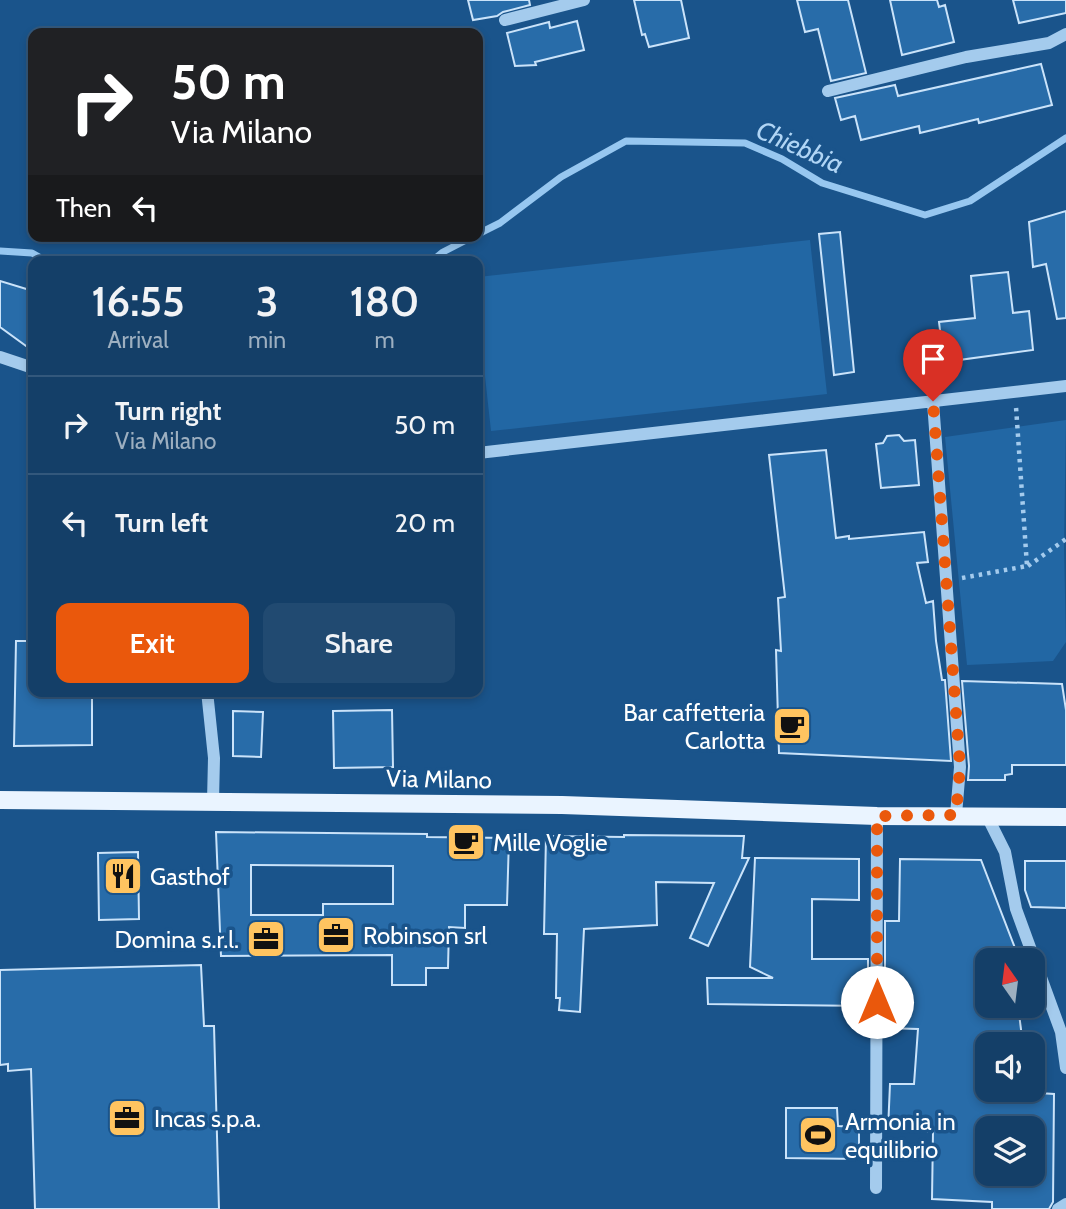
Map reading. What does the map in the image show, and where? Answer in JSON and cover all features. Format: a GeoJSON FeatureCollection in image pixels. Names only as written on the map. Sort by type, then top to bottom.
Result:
{"type":"FeatureCollection","features":[{"type":"Feature","properties":{"kind":"main road","name":"Via Milano"},"geometry":{"type":"LineString","coordinates":[[0,800],[562,805],[877,816],[1066,817]]}},
{"type":"Feature","properties":{"kind":"street"},"geometry":{"type":"LineString","coordinates":[[505,20],[584,0]]}},
{"type":"Feature","properties":{"kind":"street"},"geometry":{"type":"LineString","coordinates":[[828,91],[966,57],[1049,43],[1066,34]]}},
{"type":"Feature","properties":{"kind":"street"},"geometry":{"type":"LineString","coordinates":[[0,357],[28,366]]}},
{"type":"Feature","properties":{"kind":"street"},"geometry":{"type":"LineString","coordinates":[[483,452],[1066,386]]}},
{"type":"Feature","properties":{"kind":"street"},"geometry":{"type":"LineString","coordinates":[[933,401],[960,767],[956,815]]}},
{"type":"Feature","properties":{"kind":"street"},"geometry":{"type":"LineString","coordinates":[[208,697],[214,758],[214,801]]}},
{"type":"Feature","properties":{"kind":"street"},"geometry":{"type":"LineString","coordinates":[[876,1188],[877,816]]}},
{"type":"Feature","properties":{"kind":"street"},"geometry":{"type":"LineString","coordinates":[[987,816],[1005,852],[1016,909],[1060,1032],[1066,1068]]}},
{"type":"Feature","properties":{"kind":"street"},"geometry":{"type":"LineString","coordinates":[[1058,1209],[1066,1204]]}},
{"type":"Feature","properties":{"kind":"path"},"geometry":{"type":"LineString","coordinates":[[1015,392],[1027,566]]}},
{"type":"Feature","properties":{"kind":"path"},"geometry":{"type":"LineString","coordinates":[[946,582],[1027,566],[1066,539]]}},
{"type":"Feature","properties":{"kind":"shaded area"},"geometry":{"type":"Polygon","coordinates":[[[810,240],[827,394],[491,431],[483,358],[483,276],[810,240]]]}},
{"type":"Feature","properties":{"kind":"shaded area"},"geometry":{"type":"Polygon","coordinates":[[[1066,420],[1066,642],[1053,661],[967,665],[945,437],[1066,420]]]}},
{"type":"Feature","properties":{"kind":"building"},"geometry":{"type":"Polygon","coordinates":[[[468,0],[529,0],[530,5],[497,16],[473,20],[468,0]]]}},
{"type":"Feature","properties":{"kind":"building"},"geometry":{"type":"Polygon","coordinates":[[[634,0],[681,0],[689,38],[649,47],[645,34],[642,35],[634,0]]]}},
{"type":"Feature","properties":{"kind":"building"},"geometry":{"type":"Polygon","coordinates":[[[797,0],[848,0],[866,73],[831,81],[818,29],[805,32],[797,0]]]}},
{"type":"Feature","properties":{"kind":"building"},"geometry":{"type":"Polygon","coordinates":[[[890,0],[937,0],[939,7],[945,5],[954,42],[902,55],[890,0]]]}},
{"type":"Feature","properties":{"kind":"building"},"geometry":{"type":"Polygon","coordinates":[[[1013,0],[1066,0],[1066,13],[1019,23],[1013,0]]]}},
{"type":"Feature","properties":{"kind":"building"},"geometry":{"type":"Polygon","coordinates":[[[577,21],[584,50],[535,62],[536,65],[515,66],[507,33],[549,22],[550,28],[577,21]]]}},
{"type":"Feature","properties":{"kind":"building"},"geometry":{"type":"Polygon","coordinates":[[[1041,64],[1052,105],[979,123],[978,119],[920,133],[919,126],[861,140],[855,116],[841,120],[835,98],[895,85],[898,96],[1041,64]]]}},
{"type":"Feature","properties":{"kind":"building"},"geometry":{"type":"Polygon","coordinates":[[[1066,211],[1066,318],[1057,319],[1046,264],[1033,267],[1029,222],[1066,211]]]}},
{"type":"Feature","properties":{"kind":"building"},"geometry":{"type":"Polygon","coordinates":[[[840,232],[854,372],[834,375],[819,234],[840,232]]]}},
{"type":"Feature","properties":{"kind":"building"},"geometry":{"type":"Polygon","coordinates":[[[1008,272],[1013,313],[1029,311],[1033,350],[944,362],[939,322],[975,318],[971,276],[1008,272]]]}},
{"type":"Feature","properties":{"kind":"building"},"geometry":{"type":"Polygon","coordinates":[[[0,281],[28,289],[28,347],[0,327],[0,281]]]}},
{"type":"Feature","properties":{"kind":"building"},"geometry":{"type":"Polygon","coordinates":[[[899,435],[904,441],[915,440],[919,485],[881,488],[876,444],[883,443],[887,436],[899,435]]]}},
{"type":"Feature","properties":{"kind":"building"},"geometry":{"type":"Polygon","coordinates":[[[826,450],[836,538],[924,532],[928,562],[917,563],[926,603],[933,601],[936,641],[942,680],[945,680],[951,761],[779,753],[776,650],[781,651],[778,598],[785,597],[769,455],[826,450]]]}},
{"type":"Feature","properties":{"kind":"building"},"geometry":{"type":"Polygon","coordinates":[[[16,641],[28,641],[28,697],[92,697],[92,745],[14,746],[16,641]]]}},
{"type":"Feature","properties":{"kind":"building"},"geometry":{"type":"Polygon","coordinates":[[[962,681],[1062,684],[1066,710],[1066,765],[1012,765],[1012,774],[1005,775],[1005,780],[968,780],[962,681]]]}},
{"type":"Feature","properties":{"kind":"building"},"geometry":{"type":"Polygon","coordinates":[[[392,710],[393,767],[334,768],[333,711],[392,710]]]}},
{"type":"Feature","properties":{"kind":"building"},"geometry":{"type":"Polygon","coordinates":[[[233,711],[263,712],[261,757],[233,756],[233,711]]]}},
{"type":"Feature","properties":{"kind":"building"},"geometry":{"type":"Polygon","coordinates":[[[216,832],[427,834],[427,837],[509,838],[507,905],[465,905],[465,928],[449,927],[448,968],[426,968],[426,985],[392,985],[392,955],[221,956],[216,832]],[[251,865],[251,915],[323,915],[323,904],[393,904],[393,866],[251,865]]]}},
{"type":"Feature","properties":{"kind":"building"},"geometry":{"type":"Polygon","coordinates":[[[546,836],[744,836],[742,858],[749,858],[708,946],[690,938],[714,883],[656,882],[657,925],[584,929],[580,1012],[559,1010],[560,998],[556,998],[557,934],[544,934],[546,836]]]}},
{"type":"Feature","properties":{"kind":"building"},"geometry":{"type":"Polygon","coordinates":[[[138,852],[139,919],[99,920],[98,853],[138,852]]]}},
{"type":"Feature","properties":{"kind":"building"},"geometry":{"type":"Polygon","coordinates":[[[755,858],[859,859],[859,900],[812,899],[812,959],[868,959],[868,1006],[708,1004],[707,978],[773,978],[750,967],[755,858]]]}},
{"type":"Feature","properties":{"kind":"building"},"geometry":{"type":"Polygon","coordinates":[[[900,859],[981,860],[1015,948],[975,948],[975,1018],[1020,1018],[1021,1032],[975,1032],[975,1102],[1045,1102],[1045,1093],[1054,1094],[1053,1202],[1049,1209],[992,1209],[992,1202],[932,1199],[933,1132],[888,1130],[890,1084],[914,1084],[918,1029],[885,1028],[885,921],[899,921],[900,859]]]}},
{"type":"Feature","properties":{"kind":"building"},"geometry":{"type":"Polygon","coordinates":[[[1025,861],[1066,861],[1066,908],[1031,907],[1025,890],[1025,861]]]}},
{"type":"Feature","properties":{"kind":"building"},"geometry":{"type":"Polygon","coordinates":[[[201,965],[204,1026],[214,1026],[219,1209],[35,1209],[31,1069],[8,1071],[8,1064],[0,1065],[0,970],[201,965]]]}},
{"type":"Feature","properties":{"kind":"building"},"geometry":{"type":"Polygon","coordinates":[[[786,1108],[837,1108],[838,1126],[859,1127],[859,1159],[786,1158],[786,1108]]]}},
{"type":"Feature","properties":{"kind":"waterway","name":"Chiebbia"},"geometry":{"type":"LineString","coordinates":[[483,232],[500,223],[561,177],[626,141],[745,143],[782,159],[822,183],[925,215],[970,201],[1066,138]]}},
{"type":"Feature","properties":{"kind":"waterway","name":"Chiebbia"},"geometry":{"type":"LineString","coordinates":[[438,256],[462,242]]}},
{"type":"Feature","properties":{"kind":"waterway","name":"Chiebbia"},"geometry":{"type":"LineString","coordinates":[[0,251],[32,253],[37,256]]}},
{"type":"Feature","properties":{"kind":"place","name":"Bar caffetteria Carlotta"},"geometry":{"type":"Point","coordinates":[792,726]}},
{"type":"Feature","properties":{"kind":"place","name":"Mille Voglie"},"geometry":{"type":"Point","coordinates":[466,842]}},
{"type":"Feature","properties":{"kind":"place","name":"Gasthof"},"geometry":{"type":"Point","coordinates":[123,876]}},
{"type":"Feature","properties":{"kind":"place","name":"Robinson srl"},"geometry":{"type":"Point","coordinates":[336,935]}},
{"type":"Feature","properties":{"kind":"place","name":"Domina s.r.l."},"geometry":{"type":"Point","coordinates":[266,939]}},
{"type":"Feature","properties":{"kind":"place","name":"Incas s.p.a."},"geometry":{"type":"Point","coordinates":[127,1118]}},
{"type":"Feature","properties":{"kind":"place","name":"Armonia in equilibrio"},"geometry":{"type":"Point","coordinates":[818,1135]}},
{"type":"Feature","properties":{"kind":"route"},"geometry":{"type":"LineString","coordinates":[[877,1002],[877,816],[956,815],[960,767],[933,401]]}}]}
